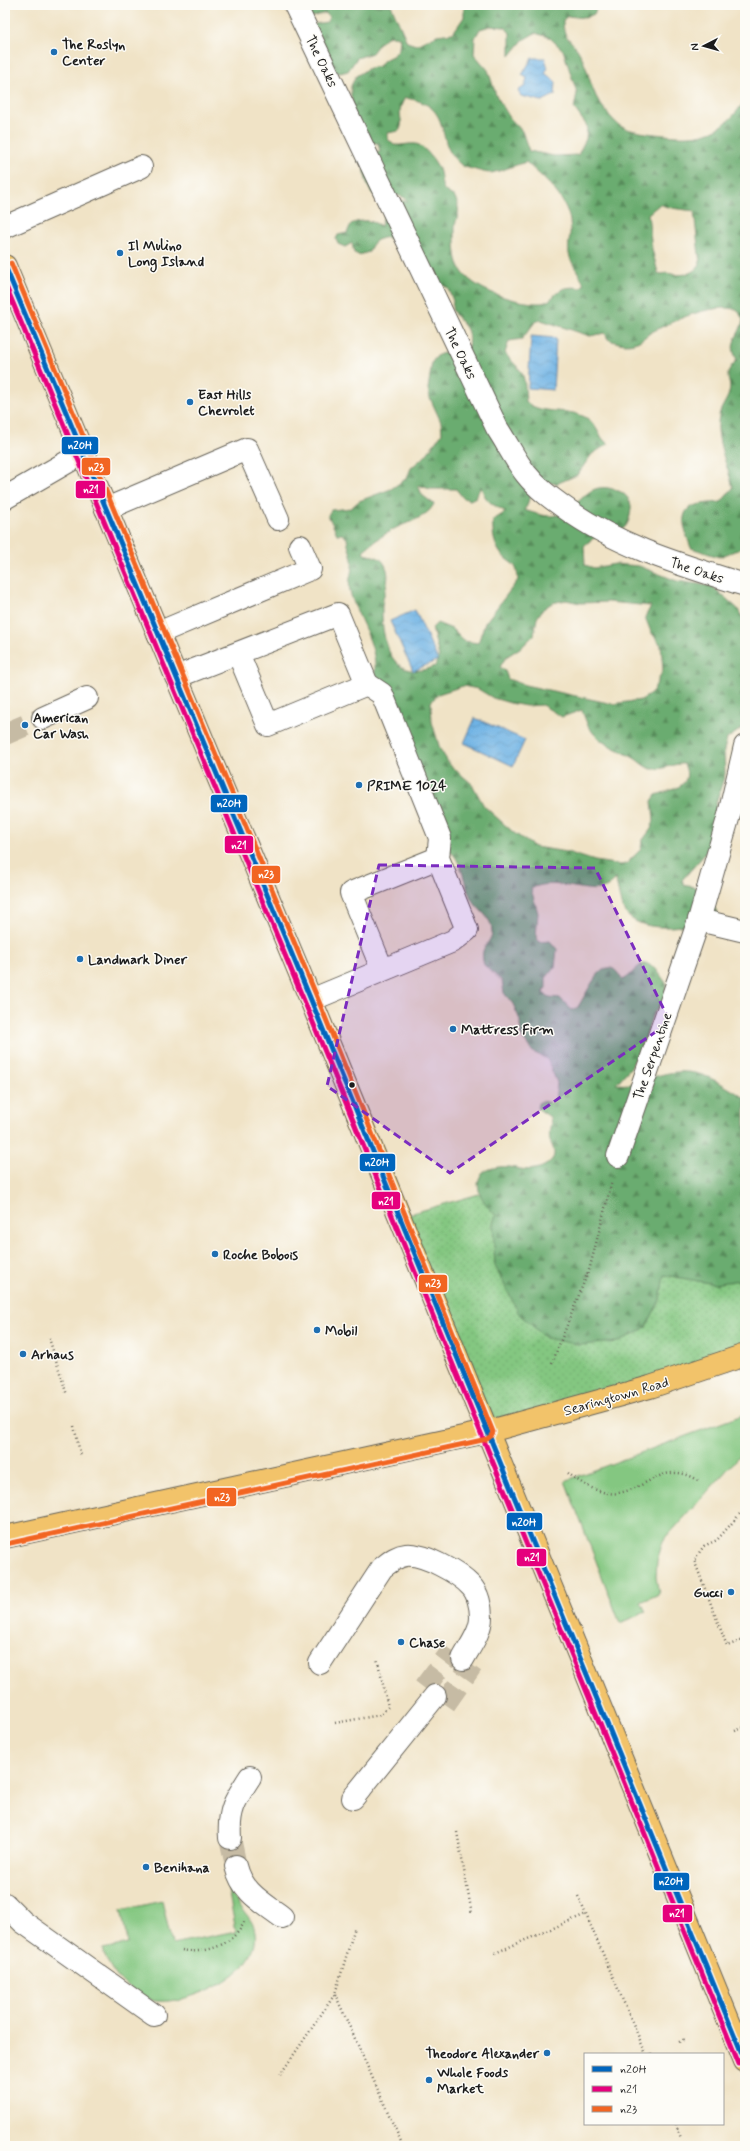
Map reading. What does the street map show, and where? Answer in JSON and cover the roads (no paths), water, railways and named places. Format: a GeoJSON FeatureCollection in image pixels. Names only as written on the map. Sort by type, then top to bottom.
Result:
{"type":"FeatureCollection","features":[{"type":"Feature","properties":{"kind":"main road"},"geometry":{"type":"LineString","coordinates":[[5,266],[311,1000],[486,1432],[745,2061]]}},
{"type":"Feature","properties":{"kind":"main road","name":"Searingtown Road"},"geometry":{"type":"LineString","coordinates":[[5,1538],[486,1432],[650,1387],[745,1355]]}},
{"type":"Feature","properties":{"kind":"street","name":"The Oaks"},"geometry":{"type":"LineString","coordinates":[[295,5],[497,428],[526,474],[545,494],[586,523],[626,544],[662,559],[745,585]]}},
{"type":"Feature","properties":{"kind":"street"},"geometry":{"type":"LineString","coordinates":[[5,227],[141,167]]}},
{"type":"Feature","properties":{"kind":"street"},"geometry":{"type":"LineString","coordinates":[[106,509],[247,449],[278,519]]}},
{"type":"Feature","properties":{"kind":"street"},"geometry":{"type":"LineString","coordinates":[[5,498],[83,453]]}},
{"type":"Feature","properties":{"kind":"street"},"geometry":{"type":"LineString","coordinates":[[158,634],[310,569],[300,546]]}},
{"type":"Feature","properties":{"kind":"street"},"geometry":{"type":"LineString","coordinates":[[176,677],[338,614],[368,684],[382,694],[440,838],[438,858],[467,930],[453,941],[382,969],[311,1000]]}},
{"type":"Feature","properties":{"kind":"street"},"geometry":{"type":"LineString","coordinates":[[238,653],[268,725],[368,684]]}},
{"type":"Feature","properties":{"kind":"street"},"geometry":{"type":"LineString","coordinates":[[43,718],[87,698]]}},
{"type":"Feature","properties":{"kind":"street","name":"The Serpentine"},"geometry":{"type":"LineString","coordinates":[[618,1156],[699,920],[729,815],[745,746]]}},
{"type":"Feature","properties":{"kind":"street"},"geometry":{"type":"LineString","coordinates":[[382,969],[351,893],[438,858]]}},
{"type":"Feature","properties":{"kind":"street"},"geometry":{"type":"LineString","coordinates":[[699,920],[745,931]]}},
{"type":"Feature","properties":{"kind":"street"},"geometry":{"type":"LineString","coordinates":[[320,1663],[382,1568],[393,1559],[404,1555],[420,1557],[451,1572],[472,1587],[476,1594],[481,1618],[477,1633],[462,1658],[471,1618],[473,1600],[472,1587]]}},
{"type":"Feature","properties":{"kind":"street"},"geometry":{"type":"LineString","coordinates":[[353,1798],[434,1696]]}},
{"type":"Feature","properties":{"kind":"street"},"geometry":{"type":"LineString","coordinates":[[230,1838],[230,1812],[234,1801],[250,1777]]}},
{"type":"Feature","properties":{"kind":"street"},"geometry":{"type":"LineString","coordinates":[[236,1866],[241,1882],[254,1897],[282,1917]]}},
{"type":"Feature","properties":{"kind":"street"},"geometry":{"type":"LineString","coordinates":[[5,1904],[23,1922],[154,2015]]}},
{"type":"Feature","properties":{"kind":"water"},"geometry":{"type":"Polygon","coordinates":[[[532,58],[545,58],[548,68],[545,73],[556,82],[555,95],[542,101],[521,96],[518,91],[525,86],[527,78],[522,75],[532,58]]]}},
{"type":"Feature","properties":{"kind":"water"},"geometry":{"type":"Polygon","coordinates":[[[531,336],[556,338],[553,390],[528,388],[531,336]]]}},
{"type":"Feature","properties":{"kind":"water"},"geometry":{"type":"Polygon","coordinates":[[[415,610],[438,660],[413,671],[390,621],[415,610]]]}},
{"type":"Feature","properties":{"kind":"water"},"geometry":{"type":"Polygon","coordinates":[[[475,718],[525,740],[513,766],[464,743],[475,718]]]}},
{"type":"Feature","properties":{"kind":"tunnel"},"geometry":{"type":"LineString","coordinates":[[5,734],[43,718]]}},
{"type":"Feature","properties":{"kind":"tunnel"},"geometry":{"type":"LineString","coordinates":[[424,1688],[452,1651]]}},
{"type":"Feature","properties":{"kind":"tunnel"},"geometry":{"type":"LineString","coordinates":[[445,1704],[472,1665]]}},
{"type":"Feature","properties":{"kind":"tunnel"},"geometry":{"type":"LineString","coordinates":[[230,1838],[236,1866]]}},
{"type":"Feature","properties":{"kind":"place","name":"The Roslyn Center"},"geometry":{"type":"Point","coordinates":[54,52]}},
{"type":"Feature","properties":{"kind":"place","name":"Il Mulino Long Island"},"geometry":{"type":"Point","coordinates":[120,253]}},
{"type":"Feature","properties":{"kind":"place","name":"East Hills Chevrolet"},"geometry":{"type":"Point","coordinates":[190,402]}},
{"type":"Feature","properties":{"kind":"place","name":"American Car Wash"},"geometry":{"type":"Point","coordinates":[25,725]}},
{"type":"Feature","properties":{"kind":"place","name":"PRIME 1024"},"geometry":{"type":"Point","coordinates":[359,785]}},
{"type":"Feature","properties":{"kind":"place","name":"Landmark Diner"},"geometry":{"type":"Point","coordinates":[80,959]}},
{"type":"Feature","properties":{"kind":"place","name":"Mattress Firm"},"geometry":{"type":"Point","coordinates":[453,1029]}},
{"type":"Feature","properties":{"kind":"place","name":"Roche Bobois"},"geometry":{"type":"Point","coordinates":[215,1254]}},
{"type":"Feature","properties":{"kind":"place","name":"Mobil"},"geometry":{"type":"Point","coordinates":[317,1330]}},
{"type":"Feature","properties":{"kind":"place","name":"Arhaus"},"geometry":{"type":"Point","coordinates":[23,1354]}},
{"type":"Feature","properties":{"kind":"place","name":"Gucci"},"geometry":{"type":"Point","coordinates":[731,1592]}},
{"type":"Feature","properties":{"kind":"place","name":"Chase"},"geometry":{"type":"Point","coordinates":[401,1642]}},
{"type":"Feature","properties":{"kind":"place","name":"Benihana"},"geometry":{"type":"Point","coordinates":[146,1867]}},
{"type":"Feature","properties":{"kind":"place","name":"Theodore Alexander"},"geometry":{"type":"Point","coordinates":[547,2053]}},
{"type":"Feature","properties":{"kind":"place","name":"Whole Foods Market"},"geometry":{"type":"Point","coordinates":[429,2080]}}]}
